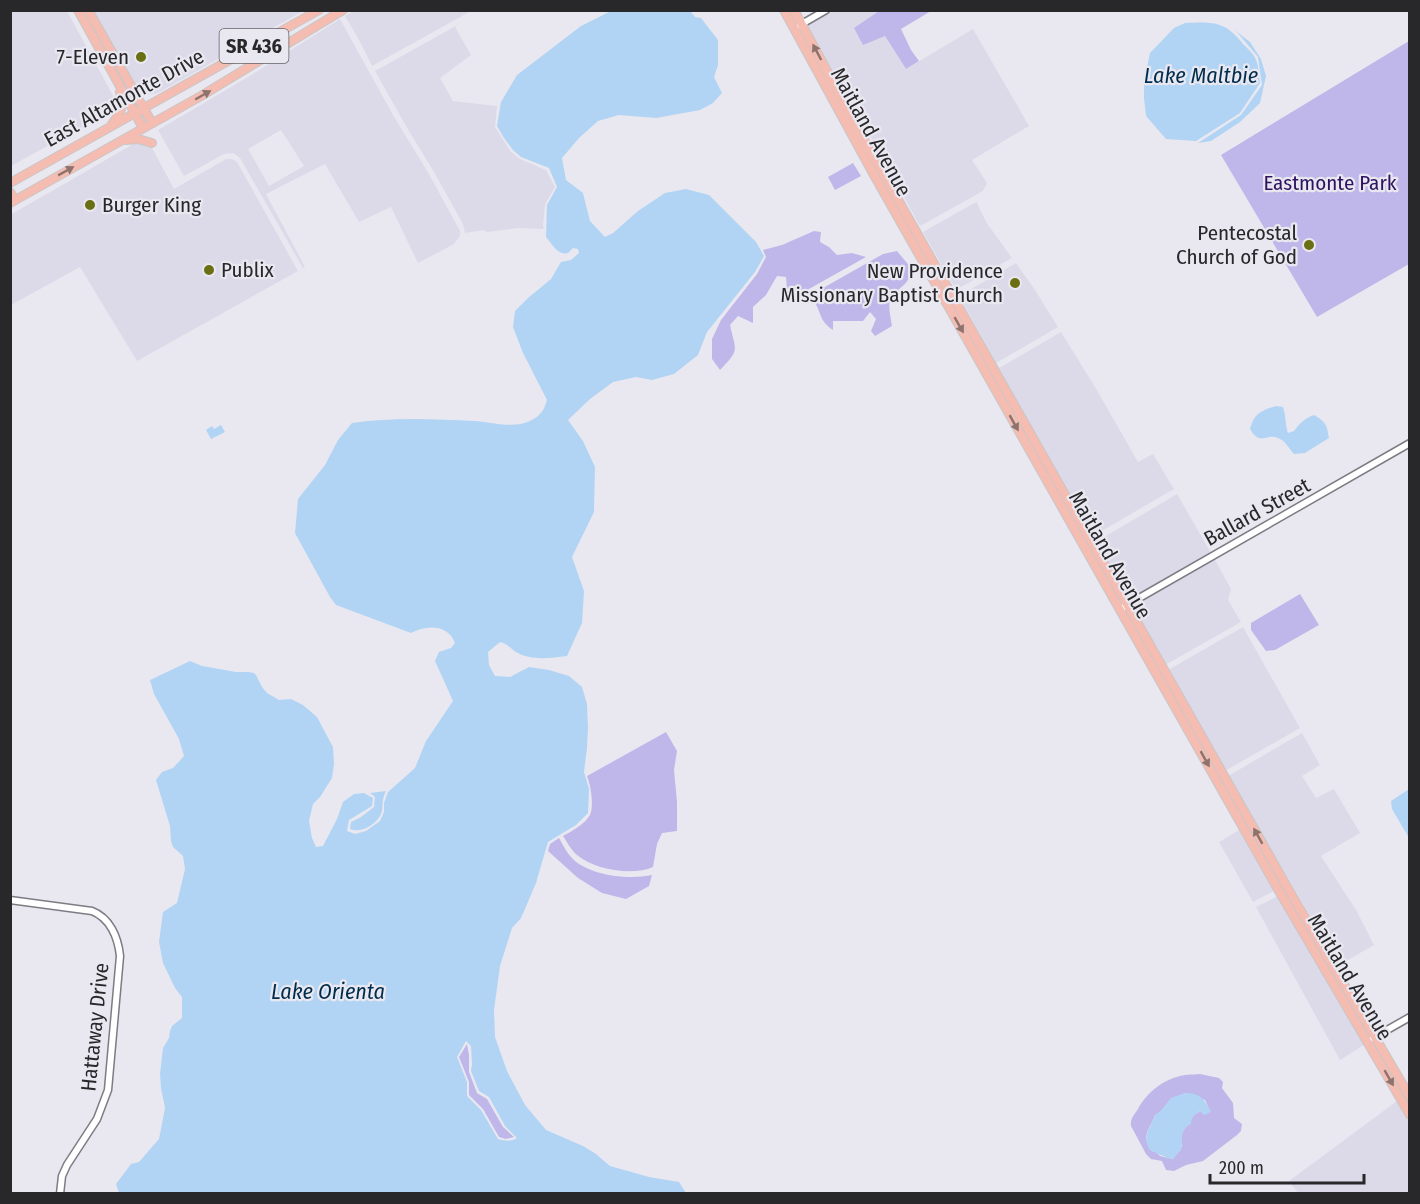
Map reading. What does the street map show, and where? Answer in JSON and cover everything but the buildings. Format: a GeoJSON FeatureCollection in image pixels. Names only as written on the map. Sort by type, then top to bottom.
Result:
{"type":"FeatureCollection","features":[{"type":"Feature","properties":{"kind":"main road"},"geometry":{"type":"LineString","coordinates":[[78,10],[143,128]]}},
{"type":"Feature","properties":{"kind":"main road"},"geometry":{"type":"LineString","coordinates":[[88,10],[152,123]]}},
{"type":"Feature","properties":{"kind":"main road","name":"East Altamonte Drive"},"geometry":{"type":"LineString","coordinates":[[10,183],[319,10]]}},
{"type":"Feature","properties":{"kind":"main road","name":"SR 436"},"geometry":{"type":"LineString","coordinates":[[13,201],[201,96],[343,10]]}},
{"type":"Feature","properties":{"kind":"main road","name":"Maitland Avenue"},"geometry":{"type":"LineString","coordinates":[[784,10],[874,175],[1410,1097]]}},
{"type":"Feature","properties":{"kind":"main road","name":"Maitland Avenue"},"geometry":{"type":"LineString","coordinates":[[794,10],[1276,885],[1410,1115]]}},
{"type":"Feature","properties":{"kind":"main road"},"geometry":{"type":"LineString","coordinates":[[109,128],[121,112],[122,99],[119,84]]}},
{"type":"Feature","properties":{"kind":"main road"},"geometry":{"type":"LineString","coordinates":[[121,140],[138,139],[152,144]]}},
{"type":"Feature","properties":{"kind":"main road"},"geometry":{"type":"LineString","coordinates":[[10,192],[13,201]]}},
{"type":"Feature","properties":{"kind":"street"},"geometry":{"type":"LineString","coordinates":[[794,28],[826,10]]}},
{"type":"Feature","properties":{"kind":"street","name":"Ballard Street"},"geometry":{"type":"LineString","coordinates":[[1124,606],[1410,443]]}},
{"type":"Feature","properties":{"kind":"street","name":"Hattaway Drive"},"geometry":{"type":"LineString","coordinates":[[10,900],[97,913],[108,922],[118,941],[120,956],[108,1090],[97,1119],[67,1165],[62,1176],[60,1194]]}},
{"type":"Feature","properties":{"kind":"street"},"geometry":{"type":"LineString","coordinates":[[1367,1041],[1410,1017]]}},
{"type":"Feature","properties":{"kind":"shaded area"},"geometry":{"type":"Polygon","coordinates":[[[11,10],[67,11],[117,103],[115,109],[11,166],[11,10]]]}},
{"type":"Feature","properties":{"kind":"shaded area"},"geometry":{"type":"Polygon","coordinates":[[[355,10],[471,11],[372,66],[345,16],[355,10]]]}},
{"type":"Feature","properties":{"kind":"shaded area"},"geometry":{"type":"Polygon","coordinates":[[[92,11],[303,11],[158,93],[143,96],[133,85],[92,11]]]}},
{"type":"Feature","properties":{"kind":"shaded area"},"geometry":{"type":"Polygon","coordinates":[[[832,11],[879,11],[854,29],[885,36],[906,69],[973,29],[1029,126],[972,160],[987,183],[983,191],[920,226],[805,25],[832,11]]]}},
{"type":"Feature","properties":{"kind":"shaded area"},"geometry":{"type":"Polygon","coordinates":[[[340,19],[460,231],[460,236],[454,244],[418,263],[391,207],[359,222],[325,164],[266,194],[305,267],[303,268],[240,158],[233,153],[224,154],[184,176],[158,130],[340,19]],[[281,130],[248,149],[269,186],[304,166],[281,130]]]}},
{"type":"Feature","properties":{"kind":"shaded area"},"geometry":{"type":"Polygon","coordinates":[[[461,23],[455,27],[471,55],[440,78],[453,101],[497,106],[495,127],[511,152],[520,159],[546,170],[555,187],[545,204],[544,229],[518,228],[465,233],[463,224],[375,71],[461,23]]]}},
{"type":"Feature","properties":{"kind":"shaded area"},"geometry":{"type":"Polygon","coordinates":[[[137,142],[151,146],[174,189],[226,159],[237,162],[298,271],[137,361],[80,267],[11,305],[10,215],[137,142]]]}},
{"type":"Feature","properties":{"kind":"shaded area"},"geometry":{"type":"Polygon","coordinates":[[[978,201],[986,222],[1012,258],[956,290],[923,232],[978,201]]]}},
{"type":"Feature","properties":{"kind":"shaded area"},"geometry":{"type":"Polygon","coordinates":[[[1016,263],[1058,327],[996,363],[959,296],[1016,263]]]}},
{"type":"Feature","properties":{"kind":"shaded area"},"geometry":{"type":"Polygon","coordinates":[[[1061,332],[1138,462],[1153,454],[1174,489],[1093,536],[999,368],[1061,332]]]}},
{"type":"Feature","properties":{"kind":"shaded area"},"geometry":{"type":"Polygon","coordinates":[[[1177,494],[1211,553],[1129,600],[1096,542],[1177,494]]]}},
{"type":"Feature","properties":{"kind":"shaded area"},"geometry":{"type":"Polygon","coordinates":[[[1214,558],[1231,589],[1228,600],[1241,622],[1165,665],[1132,605],[1214,558]]]}},
{"type":"Feature","properties":{"kind":"shaded area"},"geometry":{"type":"Polygon","coordinates":[[[1243,627],[1300,728],[1225,771],[1168,670],[1243,627]]]}},
{"type":"Feature","properties":{"kind":"shaded area"},"geometry":{"type":"Polygon","coordinates":[[[1302,733],[1320,765],[1302,776],[1316,798],[1334,789],[1360,833],[1321,856],[1356,910],[1374,945],[1339,965],[1228,776],[1302,733]]]}},
{"type":"Feature","properties":{"kind":"shaded area"},"geometry":{"type":"Polygon","coordinates":[[[1239,830],[1274,891],[1253,902],[1219,842],[1239,830]]]}},
{"type":"Feature","properties":{"kind":"shaded area"},"geometry":{"type":"Polygon","coordinates":[[[1278,896],[1364,1045],[1340,1060],[1256,907],[1278,896]]]}},
{"type":"Feature","properties":{"kind":"shaded area"},"geometry":{"type":"Polygon","coordinates":[[[1397,1101],[1409,1122],[1409,1193],[1298,1193],[1289,1181],[1397,1101]]]}},
{"type":"Feature","properties":{"kind":"green space"},"geometry":{"type":"Polygon","coordinates":[[[879,11],[931,11],[901,29],[919,61],[906,69],[885,36],[863,45],[854,28],[879,11]]]}},
{"type":"Feature","properties":{"kind":"green space","name":"Eastmonte Park"},"geometry":{"type":"Polygon","coordinates":[[[1409,41],[1409,264],[1317,317],[1221,155],[1409,41]]]}},
{"type":"Feature","properties":{"kind":"green space"},"geometry":{"type":"Polygon","coordinates":[[[853,163],[861,176],[835,190],[828,177],[853,163]]]}},
{"type":"Feature","properties":{"kind":"green space"},"geometry":{"type":"Polygon","coordinates":[[[814,231],[821,232],[820,242],[837,255],[852,253],[866,257],[800,294],[787,290],[786,277],[777,276],[766,295],[753,307],[753,323],[738,316],[730,325],[735,350],[720,370],[712,359],[712,339],[721,320],[757,274],[766,257],[763,250],[782,245],[814,231]]]}},
{"type":"Feature","properties":{"kind":"green space"},"geometry":{"type":"Polygon","coordinates":[[[897,251],[912,269],[911,275],[890,301],[892,326],[875,336],[871,331],[876,319],[870,312],[863,321],[833,321],[833,330],[828,326],[809,296],[883,254],[897,251]]]}},
{"type":"Feature","properties":{"kind":"green space"},"geometry":{"type":"Polygon","coordinates":[[[1300,594],[1319,625],[1275,650],[1266,651],[1251,630],[1251,623],[1300,594]]]}},
{"type":"Feature","properties":{"kind":"green space"},"geometry":{"type":"Polygon","coordinates":[[[666,732],[677,751],[674,770],[677,831],[662,833],[657,844],[653,867],[645,870],[614,870],[584,860],[573,851],[563,836],[582,824],[590,815],[592,796],[587,776],[666,732]]]}},
{"type":"Feature","properties":{"kind":"green space"},"geometry":{"type":"Polygon","coordinates":[[[559,838],[572,858],[588,869],[621,877],[652,875],[649,886],[626,899],[602,893],[578,878],[548,851],[550,844],[559,838]]]}},
{"type":"Feature","properties":{"kind":"green space"},"geometry":{"type":"Polygon","coordinates":[[[467,1044],[469,1072],[477,1093],[487,1099],[503,1127],[514,1137],[506,1139],[499,1137],[483,1109],[469,1095],[469,1082],[459,1057],[467,1044]]]}},
{"type":"Feature","properties":{"kind":"green space"},"geometry":{"type":"Polygon","coordinates":[[[1200,1074],[1219,1078],[1223,1082],[1222,1088],[1233,1103],[1234,1118],[1242,1124],[1241,1131],[1203,1161],[1174,1171],[1166,1170],[1162,1161],[1151,1159],[1146,1154],[1131,1126],[1132,1119],[1145,1099],[1159,1085],[1180,1076],[1200,1074]],[[1186,1093],[1175,1097],[1155,1115],[1146,1137],[1152,1151],[1160,1156],[1173,1159],[1182,1146],[1182,1133],[1192,1118],[1199,1112],[1203,1114],[1209,1109],[1205,1100],[1186,1093]]]}},
{"type":"Feature","properties":{"kind":"water","name":"Lake Orienta"},"geometry":{"type":"Polygon","coordinates":[[[611,11],[690,11],[695,17],[701,18],[718,40],[718,65],[714,77],[722,93],[713,103],[700,110],[656,118],[619,115],[598,121],[579,138],[562,158],[566,180],[583,193],[590,221],[605,237],[665,193],[686,189],[709,195],[756,242],[764,256],[755,272],[707,332],[698,355],[674,374],[652,380],[636,377],[613,382],[590,399],[568,420],[583,441],[595,467],[594,512],[572,557],[584,591],[582,623],[567,656],[528,657],[500,642],[488,652],[489,665],[495,676],[510,677],[529,667],[569,676],[582,687],[587,704],[588,728],[584,772],[589,789],[588,813],[576,825],[548,842],[536,883],[521,918],[512,928],[500,966],[494,1010],[495,1037],[507,1071],[525,1105],[546,1130],[583,1146],[610,1166],[649,1177],[679,1182],[686,1193],[119,1193],[116,1184],[131,1164],[139,1162],[159,1139],[165,1108],[160,1074],[163,1048],[172,1026],[182,1018],[182,997],[163,963],[159,942],[163,912],[177,903],[185,869],[183,856],[173,847],[171,841],[170,826],[156,780],[162,772],[173,768],[184,756],[179,739],[154,694],[150,680],[190,661],[202,666],[254,673],[267,693],[279,700],[291,699],[303,705],[317,717],[333,747],[334,764],[332,778],[313,804],[309,821],[316,847],[323,846],[343,802],[354,794],[364,793],[373,798],[372,806],[349,820],[347,831],[355,834],[366,831],[380,821],[388,792],[415,768],[426,741],[453,701],[435,661],[439,652],[451,648],[455,643],[452,637],[442,629],[430,628],[411,633],[336,605],[295,533],[298,499],[325,465],[338,440],[352,423],[413,419],[516,425],[530,421],[543,410],[547,400],[523,353],[513,327],[515,311],[551,279],[561,262],[571,260],[579,253],[578,249],[573,248],[568,253],[561,253],[546,237],[547,205],[557,187],[549,168],[521,157],[513,150],[497,126],[501,102],[517,75],[581,26],[611,11]],[[466,1041],[457,1057],[467,1082],[467,1096],[481,1110],[498,1139],[508,1141],[515,1139],[517,1138],[505,1126],[489,1097],[479,1091],[471,1071],[471,1046],[466,1041]]]}},
{"type":"Feature","properties":{"kind":"water","name":"Lake Maltbie"},"geometry":{"type":"Polygon","coordinates":[[[1185,23],[1211,23],[1231,31],[1255,58],[1260,83],[1240,113],[1196,141],[1166,139],[1146,116],[1144,98],[1144,82],[1147,79],[1150,53],[1174,28],[1185,23]]]}},
{"type":"Feature","properties":{"kind":"water"},"geometry":{"type":"Polygon","coordinates":[[[1231,27],[1250,42],[1261,59],[1266,76],[1260,103],[1240,122],[1211,141],[1198,143],[1241,115],[1262,85],[1258,57],[1231,27]]]}},
{"type":"Feature","properties":{"kind":"water"},"geometry":{"type":"Polygon","coordinates":[[[1276,406],[1283,407],[1288,433],[1314,415],[1325,424],[1329,438],[1305,453],[1294,454],[1280,439],[1261,438],[1254,435],[1250,429],[1256,416],[1276,406]]]}},
{"type":"Feature","properties":{"kind":"water"},"geometry":{"type":"Polygon","coordinates":[[[221,425],[225,432],[211,439],[206,430],[212,426],[214,429],[221,425]]]}},
{"type":"Feature","properties":{"kind":"water"},"geometry":{"type":"Polygon","coordinates":[[[1409,789],[1409,838],[1392,809],[1391,801],[1409,789]]]}},
{"type":"Feature","properties":{"kind":"water"},"geometry":{"type":"Polygon","coordinates":[[[386,791],[382,811],[377,820],[365,829],[350,829],[351,822],[374,807],[375,797],[370,793],[386,791]]]}},
{"type":"Feature","properties":{"kind":"water"},"geometry":{"type":"Polygon","coordinates":[[[1186,1093],[1200,1096],[1211,1112],[1204,1115],[1201,1111],[1194,1116],[1191,1124],[1183,1132],[1181,1150],[1173,1159],[1166,1158],[1149,1149],[1146,1139],[1148,1131],[1155,1115],[1171,1098],[1186,1093]]]}},
{"type":"Feature","properties":{"kind":"place","name":"7-Eleven"},"geometry":{"type":"Point","coordinates":[141,57]}},
{"type":"Feature","properties":{"kind":"place","name":"Burger King"},"geometry":{"type":"Point","coordinates":[90,205]}},
{"type":"Feature","properties":{"kind":"place","name":"Pentecostal Church of God"},"geometry":{"type":"Point","coordinates":[1309,245]}},
{"type":"Feature","properties":{"kind":"place","name":"Publix"},"geometry":{"type":"Point","coordinates":[209,270]}},
{"type":"Feature","properties":{"kind":"place","name":"New Providence Missionary Baptist Church"},"geometry":{"type":"Point","coordinates":[1015,283]}}]}
